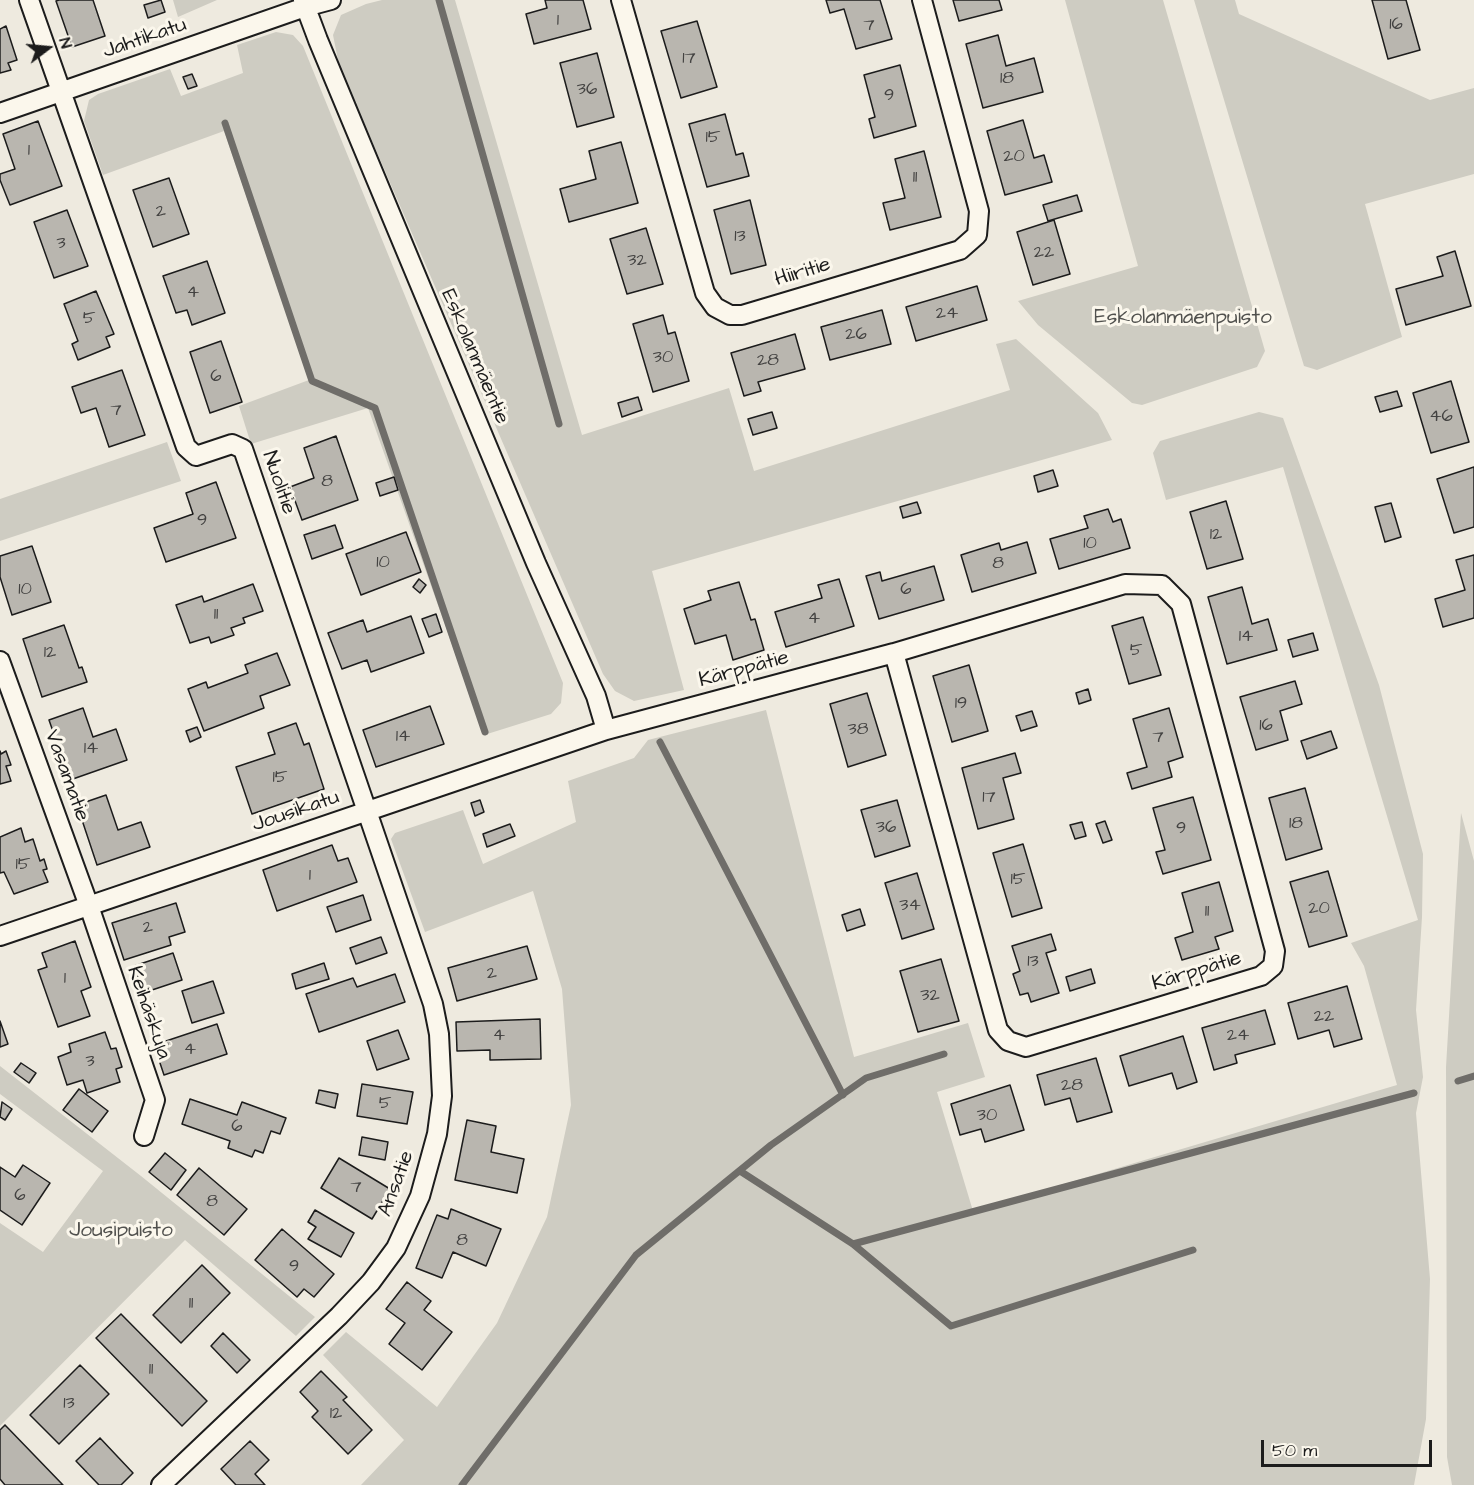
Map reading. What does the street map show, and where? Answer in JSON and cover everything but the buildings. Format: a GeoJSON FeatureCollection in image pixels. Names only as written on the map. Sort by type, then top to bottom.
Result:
{"type":"FeatureCollection","features":[{"type":"Feature","properties":{"kind":"street"},"geometry":{"type":"LineString","coordinates":[[29,0],[61,92]]}},
{"type":"Feature","properties":{"kind":"street"},"geometry":{"type":"LineString","coordinates":[[304,4],[331,0]]}},
{"type":"Feature","properties":{"kind":"street","name":"Hiiritie"},"geometry":{"type":"LineString","coordinates":[[621,0],[705,293],[715,307],[730,315],[742,315],[960,250],[976,235],[979,211],[922,0]]}},
{"type":"Feature","properties":{"kind":"street","name":"Jahtikatu"},"geometry":{"type":"LineString","coordinates":[[0,113],[304,4]]}},
{"type":"Feature","properties":{"kind":"street","name":"Eskolanmäentie"},"geometry":{"type":"LineString","coordinates":[[304,4],[536,563],[596,696],[606,730]]}},
{"type":"Feature","properties":{"kind":"street","name":"Nuolitie"},"geometry":{"type":"LineString","coordinates":[[61,92],[186,447],[196,456],[232,444],[243,450],[366,812]]}},
{"type":"Feature","properties":{"kind":"street","name":"Kärppätie"},"geometry":{"type":"LineString","coordinates":[[606,730],[894,653],[1125,584],[1162,585],[1181,604],[1275,951],[1273,966],[1261,976],[1026,1047],[1008,1041],[998,1030],[894,653]]}},
{"type":"Feature","properties":{"kind":"street","name":"Vasamatie"},"geometry":{"type":"LineString","coordinates":[[0,661],[89,906]]}},
{"type":"Feature","properties":{"kind":"street","name":"Jousikatu"},"geometry":{"type":"LineString","coordinates":[[0,936],[606,730]]}},
{"type":"Feature","properties":{"kind":"street","name":"Ansatie"},"geometry":{"type":"LineString","coordinates":[[161,1485],[318,1337],[371,1282],[396,1248],[420,1196],[437,1134],[442,1096],[439,1034],[433,1004],[366,812]]}},
{"type":"Feature","properties":{"kind":"street","name":"Keihäskuja"},"geometry":{"type":"LineString","coordinates":[[89,906],[154,1100],[144,1136]]}},
{"type":"Feature","properties":{"kind":"green space"},"geometry":{"type":"Polygon","coordinates":[[[173,0],[217,0],[178,17],[173,0]]]}},
{"type":"Feature","properties":{"kind":"green space"},"geometry":{"type":"Polygon","coordinates":[[[382,0],[455,0],[582,435],[729,388],[754,471],[1010,390],[996,344],[1016,339],[1098,413],[1112,440],[652,571],[684,690],[634,701],[615,691],[603,674],[339,65],[333,35],[341,15],[382,0]]]}},
{"type":"Feature","properties":{"kind":"green space","name":"Eskolanmäenpuisto"},"geometry":{"type":"Polygon","coordinates":[[[1065,0],[1163,0],[1265,351],[1257,367],[1142,405],[1132,403],[1038,325],[1018,301],[1138,266],[1065,0]]]}},
{"type":"Feature","properties":{"kind":"green space"},"geometry":{"type":"Polygon","coordinates":[[[1194,0],[1235,0],[1239,14],[1430,100],[1474,88],[1474,174],[1365,204],[1402,337],[1317,370],[1304,366],[1194,0]]]}},
{"type":"Feature","properties":{"kind":"green space"},"geometry":{"type":"Polygon","coordinates":[[[276,32],[293,35],[303,46],[563,683],[561,703],[551,714],[484,735],[368,408],[251,444],[239,406],[309,380],[224,131],[103,175],[84,121],[89,100],[98,94],[170,69],[181,96],[243,73],[237,45],[276,32]]]}},
{"type":"Feature","properties":{"kind":"green space"},"geometry":{"type":"Polygon","coordinates":[[[1259,412],[1283,418],[1379,685],[1423,854],[1422,917],[1416,1010],[1423,1077],[1416,1113],[1430,1279],[1426,1419],[1414,1485],[361,1485],[404,1440],[323,1355],[346,1332],[437,1407],[497,1323],[547,1217],[571,1105],[562,989],[533,891],[425,932],[391,839],[395,833],[463,810],[483,864],[576,822],[568,781],[634,758],[648,740],[766,710],[854,1057],[968,1023],[985,1077],[937,1092],[973,1211],[1397,1085],[1364,966],[1351,943],[1418,920],[1283,467],[1166,500],[1153,453],[1160,441],[1259,412]]]}},
{"type":"Feature","properties":{"kind":"green space"},"geometry":{"type":"Polygon","coordinates":[[[167,442],[181,481],[0,541],[0,499],[167,442]]]}},
{"type":"Feature","properties":{"kind":"green space"},"geometry":{"type":"Polygon","coordinates":[[[1461,813],[1474,861],[1474,1485],[1452,1485],[1447,1457],[1446,1067],[1461,813]]]}},
{"type":"Feature","properties":{"kind":"green space","name":"Jousipuisto"},"geometry":{"type":"Polygon","coordinates":[[[0,1066],[141,1176],[315,1317],[296,1336],[185,1240],[0,1426],[0,1223],[43,1252],[103,1171],[0,1094],[0,1066]]]}},
{"type":"Feature","properties":{"kind":"waterway"},"geometry":{"type":"LineString","coordinates":[[439,0],[559,424]]}},
{"type":"Feature","properties":{"kind":"waterway"},"geometry":{"type":"LineString","coordinates":[[225,123],[312,381],[375,408],[485,732]]}},
{"type":"Feature","properties":{"kind":"waterway"},"geometry":{"type":"LineString","coordinates":[[660,742],[843,1095]]}},
{"type":"Feature","properties":{"kind":"waterway"},"geometry":{"type":"LineString","coordinates":[[462,1485],[636,1255],[771,1145],[866,1078],[944,1054]]}},
{"type":"Feature","properties":{"kind":"waterway"},"geometry":{"type":"LineString","coordinates":[[1458,1081],[1474,1076]]}},
{"type":"Feature","properties":{"kind":"waterway"},"geometry":{"type":"LineString","coordinates":[[853,1244],[1414,1093]]}},
{"type":"Feature","properties":{"kind":"waterway"},"geometry":{"type":"LineString","coordinates":[[740,1171],[853,1244],[951,1326],[1193,1250]]}}]}
